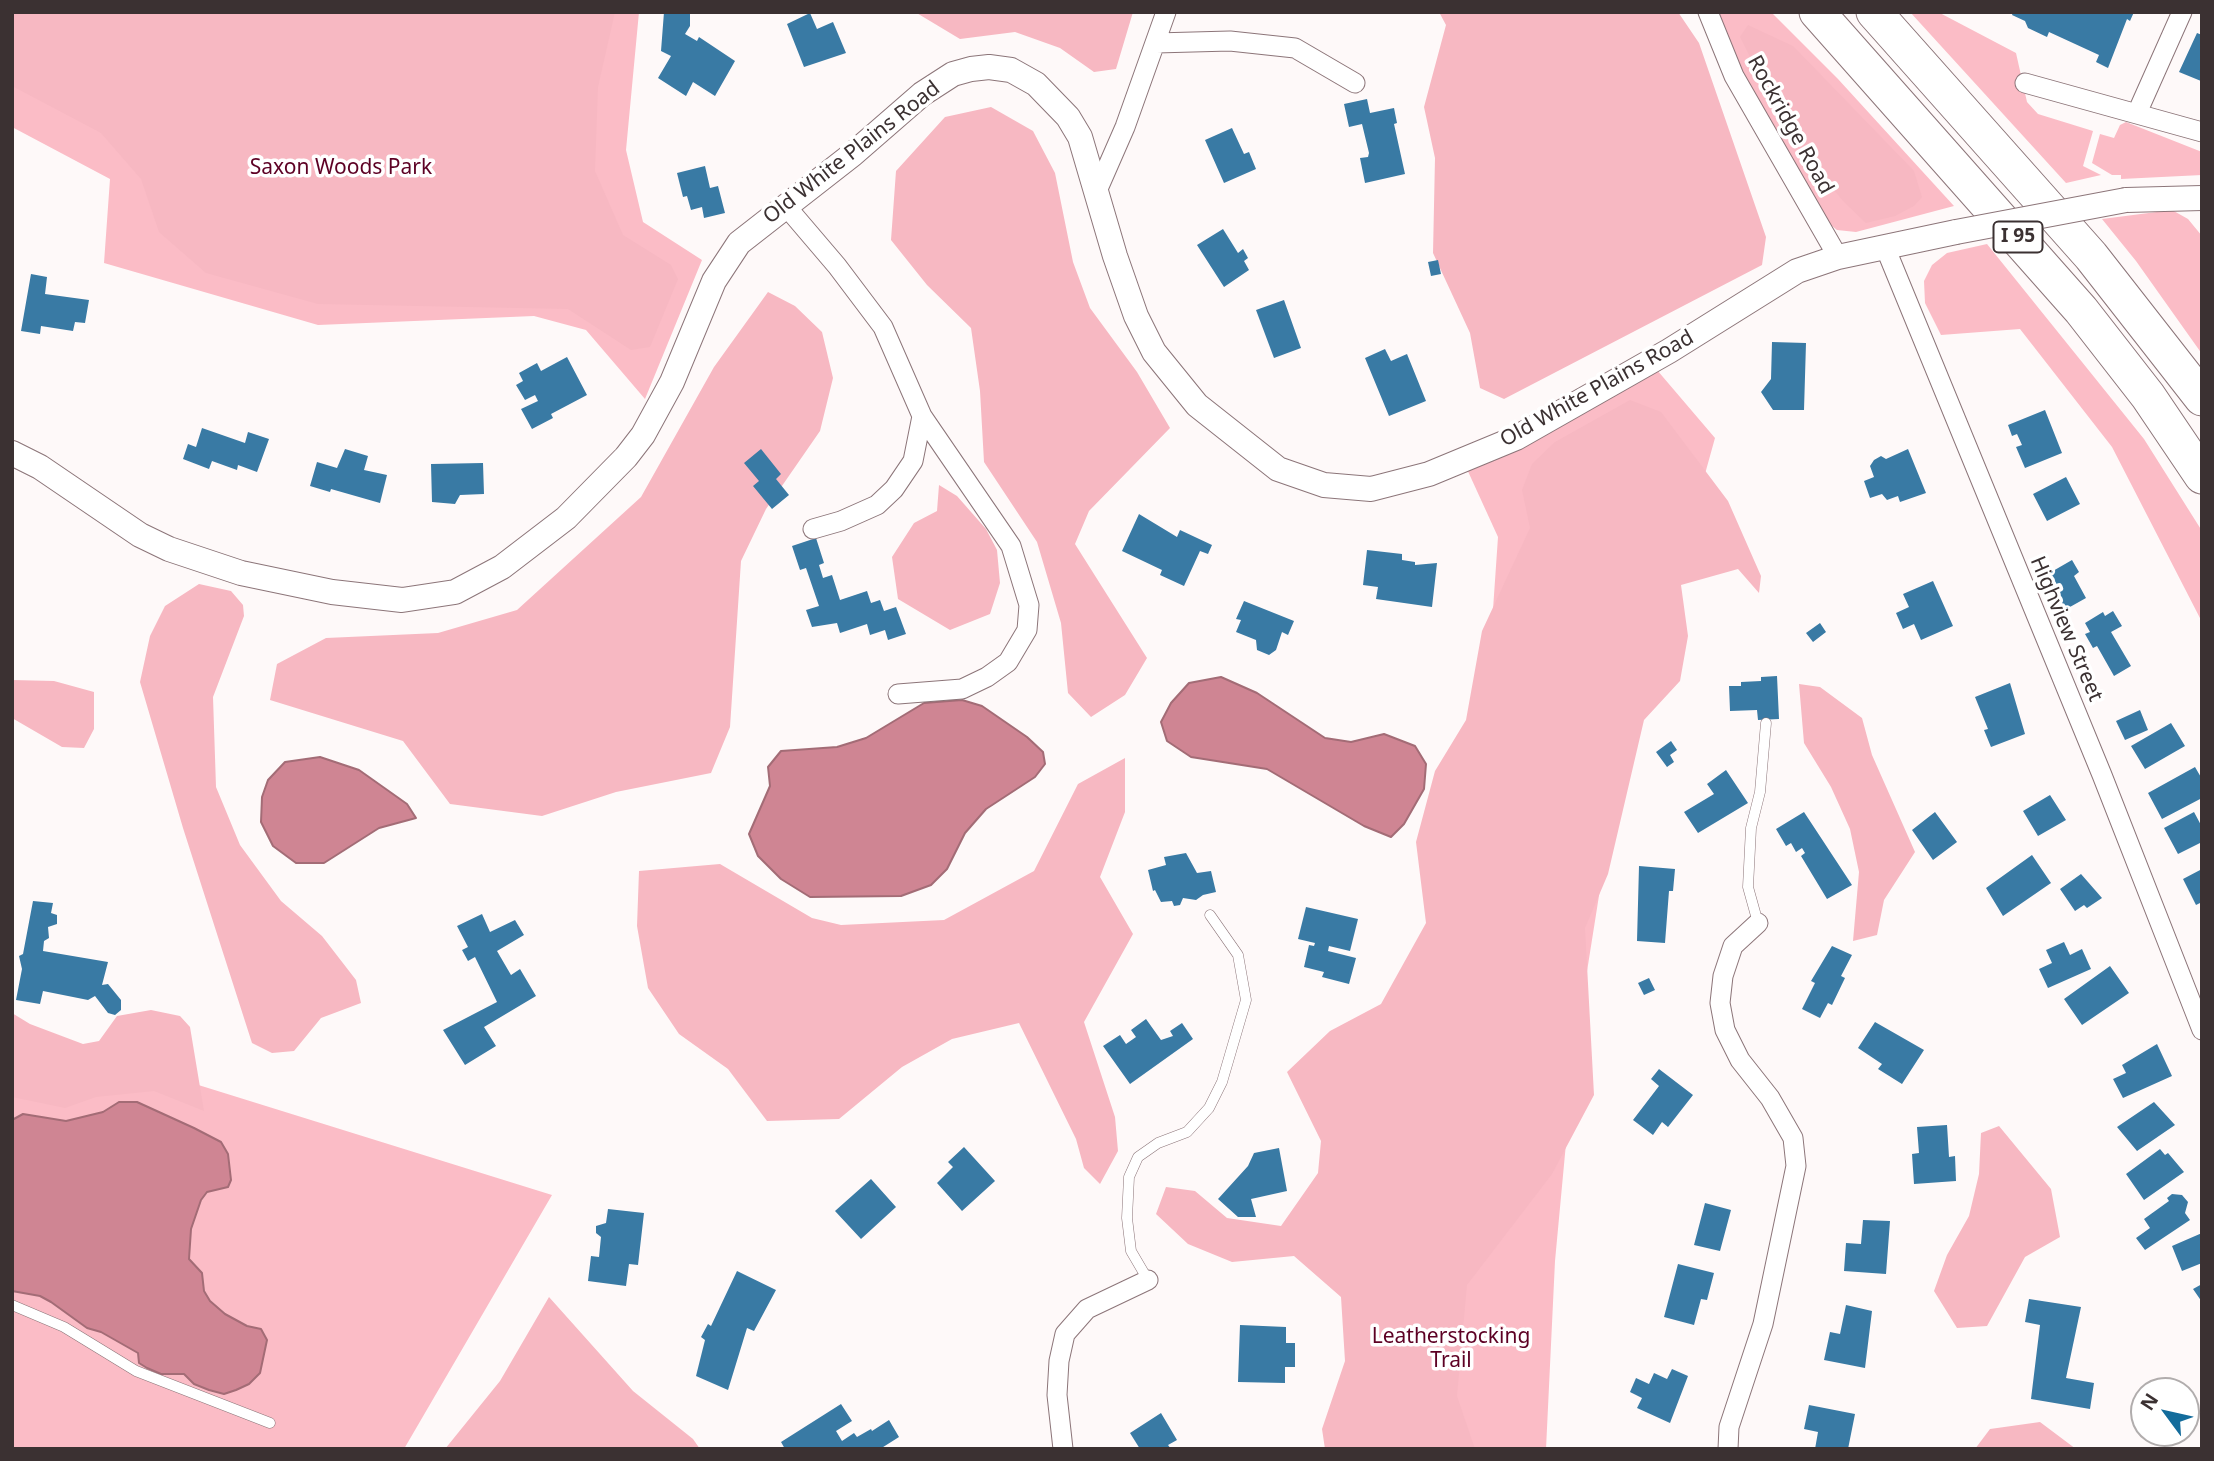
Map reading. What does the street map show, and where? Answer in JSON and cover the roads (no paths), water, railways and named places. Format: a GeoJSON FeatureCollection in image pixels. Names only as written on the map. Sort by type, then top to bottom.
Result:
{"type":"FeatureCollection","features":[{"type":"Feature","properties":{"kind":"highway","name":"I 95"},"geometry":{"type":"LineString","coordinates":[[1816,12],[2081,310],[2148,397],[2202,476]]}},
{"type":"Feature","properties":{"kind":"highway","name":"I 95"},"geometry":{"type":"LineString","coordinates":[[1874,12],[2091,256],[2202,398]]}},
{"type":"Feature","properties":{"kind":"street"},"geometry":{"type":"LineString","coordinates":[[1097,191],[1125,127],[1166,12]]}},
{"type":"Feature","properties":{"kind":"street","name":"Rockridge Road"},"geometry":{"type":"LineString","coordinates":[[1708,12],[1734,76],[1838,257]]}},
{"type":"Feature","properties":{"kind":"street"},"geometry":{"type":"LineString","coordinates":[[2137,113],[2182,12]]}},
{"type":"Feature","properties":{"kind":"street"},"geometry":{"type":"LineString","coordinates":[[1156,43],[1230,41],[1295,48],[1355,83]]}},
{"type":"Feature","properties":{"kind":"street","name":"Old White Plains Road"},"geometry":{"type":"LineString","coordinates":[[12,453],[40,467],[140,535],[169,549],[241,573],[285,584],[389,599],[427,599],[455,592],[502,567],[566,518],[626,457],[643,435],[672,382],[724,262],[739,243],[853,154],[922,94],[953,74],[989,67],[1012,70],[1036,84],[1068,117],[1080,136],[1115,256],[1136,316],[1154,352],[1197,405],[1278,468],[1324,485],[1371,489],[1429,474],[1516,438],[1669,351],[1797,271],[1838,257],[2126,200],[2202,198]]}},
{"type":"Feature","properties":{"kind":"street"},"geometry":{"type":"LineString","coordinates":[[2025,83],[2202,132]]}},
{"type":"Feature","properties":{"kind":"street"},"geometry":{"type":"LineString","coordinates":[[785,205],[837,266],[883,327],[922,416],[1011,546],[1029,605],[1027,630],[1008,662],[987,677],[962,689],[898,694]]}},
{"type":"Feature","properties":{"kind":"street","name":"Highview Street"},"geometry":{"type":"LineString","coordinates":[[1885,247],[2102,775],[2202,1030]]}},
{"type":"Feature","properties":{"kind":"street"},"geometry":{"type":"LineString","coordinates":[[813,529],[841,521],[877,505],[894,489],[913,461],[922,416]]}},
{"type":"Feature","properties":{"kind":"street"},"geometry":{"type":"LineString","coordinates":[[1728,1449],[1729,1427],[1763,1324],[1796,1166],[1793,1138],[1770,1098],[1740,1060],[1725,1030],[1720,1003],[1723,976],[1733,946],[1758,922]]}},
{"type":"Feature","properties":{"kind":"street"},"geometry":{"type":"LineString","coordinates":[[1063,1449],[1057,1395],[1059,1361],[1065,1334],[1087,1309],[1149,1280]]}},
{"type":"Feature","properties":{"kind":"lane"},"geometry":{"type":"LineString","coordinates":[[1758,922],[1748,887],[1751,828],[1760,792],[1766,723]]}},
{"type":"Feature","properties":{"kind":"lane"},"geometry":{"type":"LineString","coordinates":[[1149,1280],[1130,1251],[1127,1218],[1129,1177],[1138,1157],[1158,1143],[1187,1132],[1209,1108],[1222,1082],[1247,1000],[1238,955],[1209,915]]}},
{"type":"Feature","properties":{"kind":"lane"},"geometry":{"type":"LineString","coordinates":[[12,1305],[64,1327],[136,1371],[270,1423]]}},
{"type":"Feature","properties":{"kind":"park label","name":"Saxon Woods Park"},"geometry":{"type":"Point","coordinates":[341,168]}},
{"type":"Feature","properties":{"kind":"park label","name":"Leatherstocking Trail"},"geometry":{"type":"Point","coordinates":[1451,1349]}}]}
